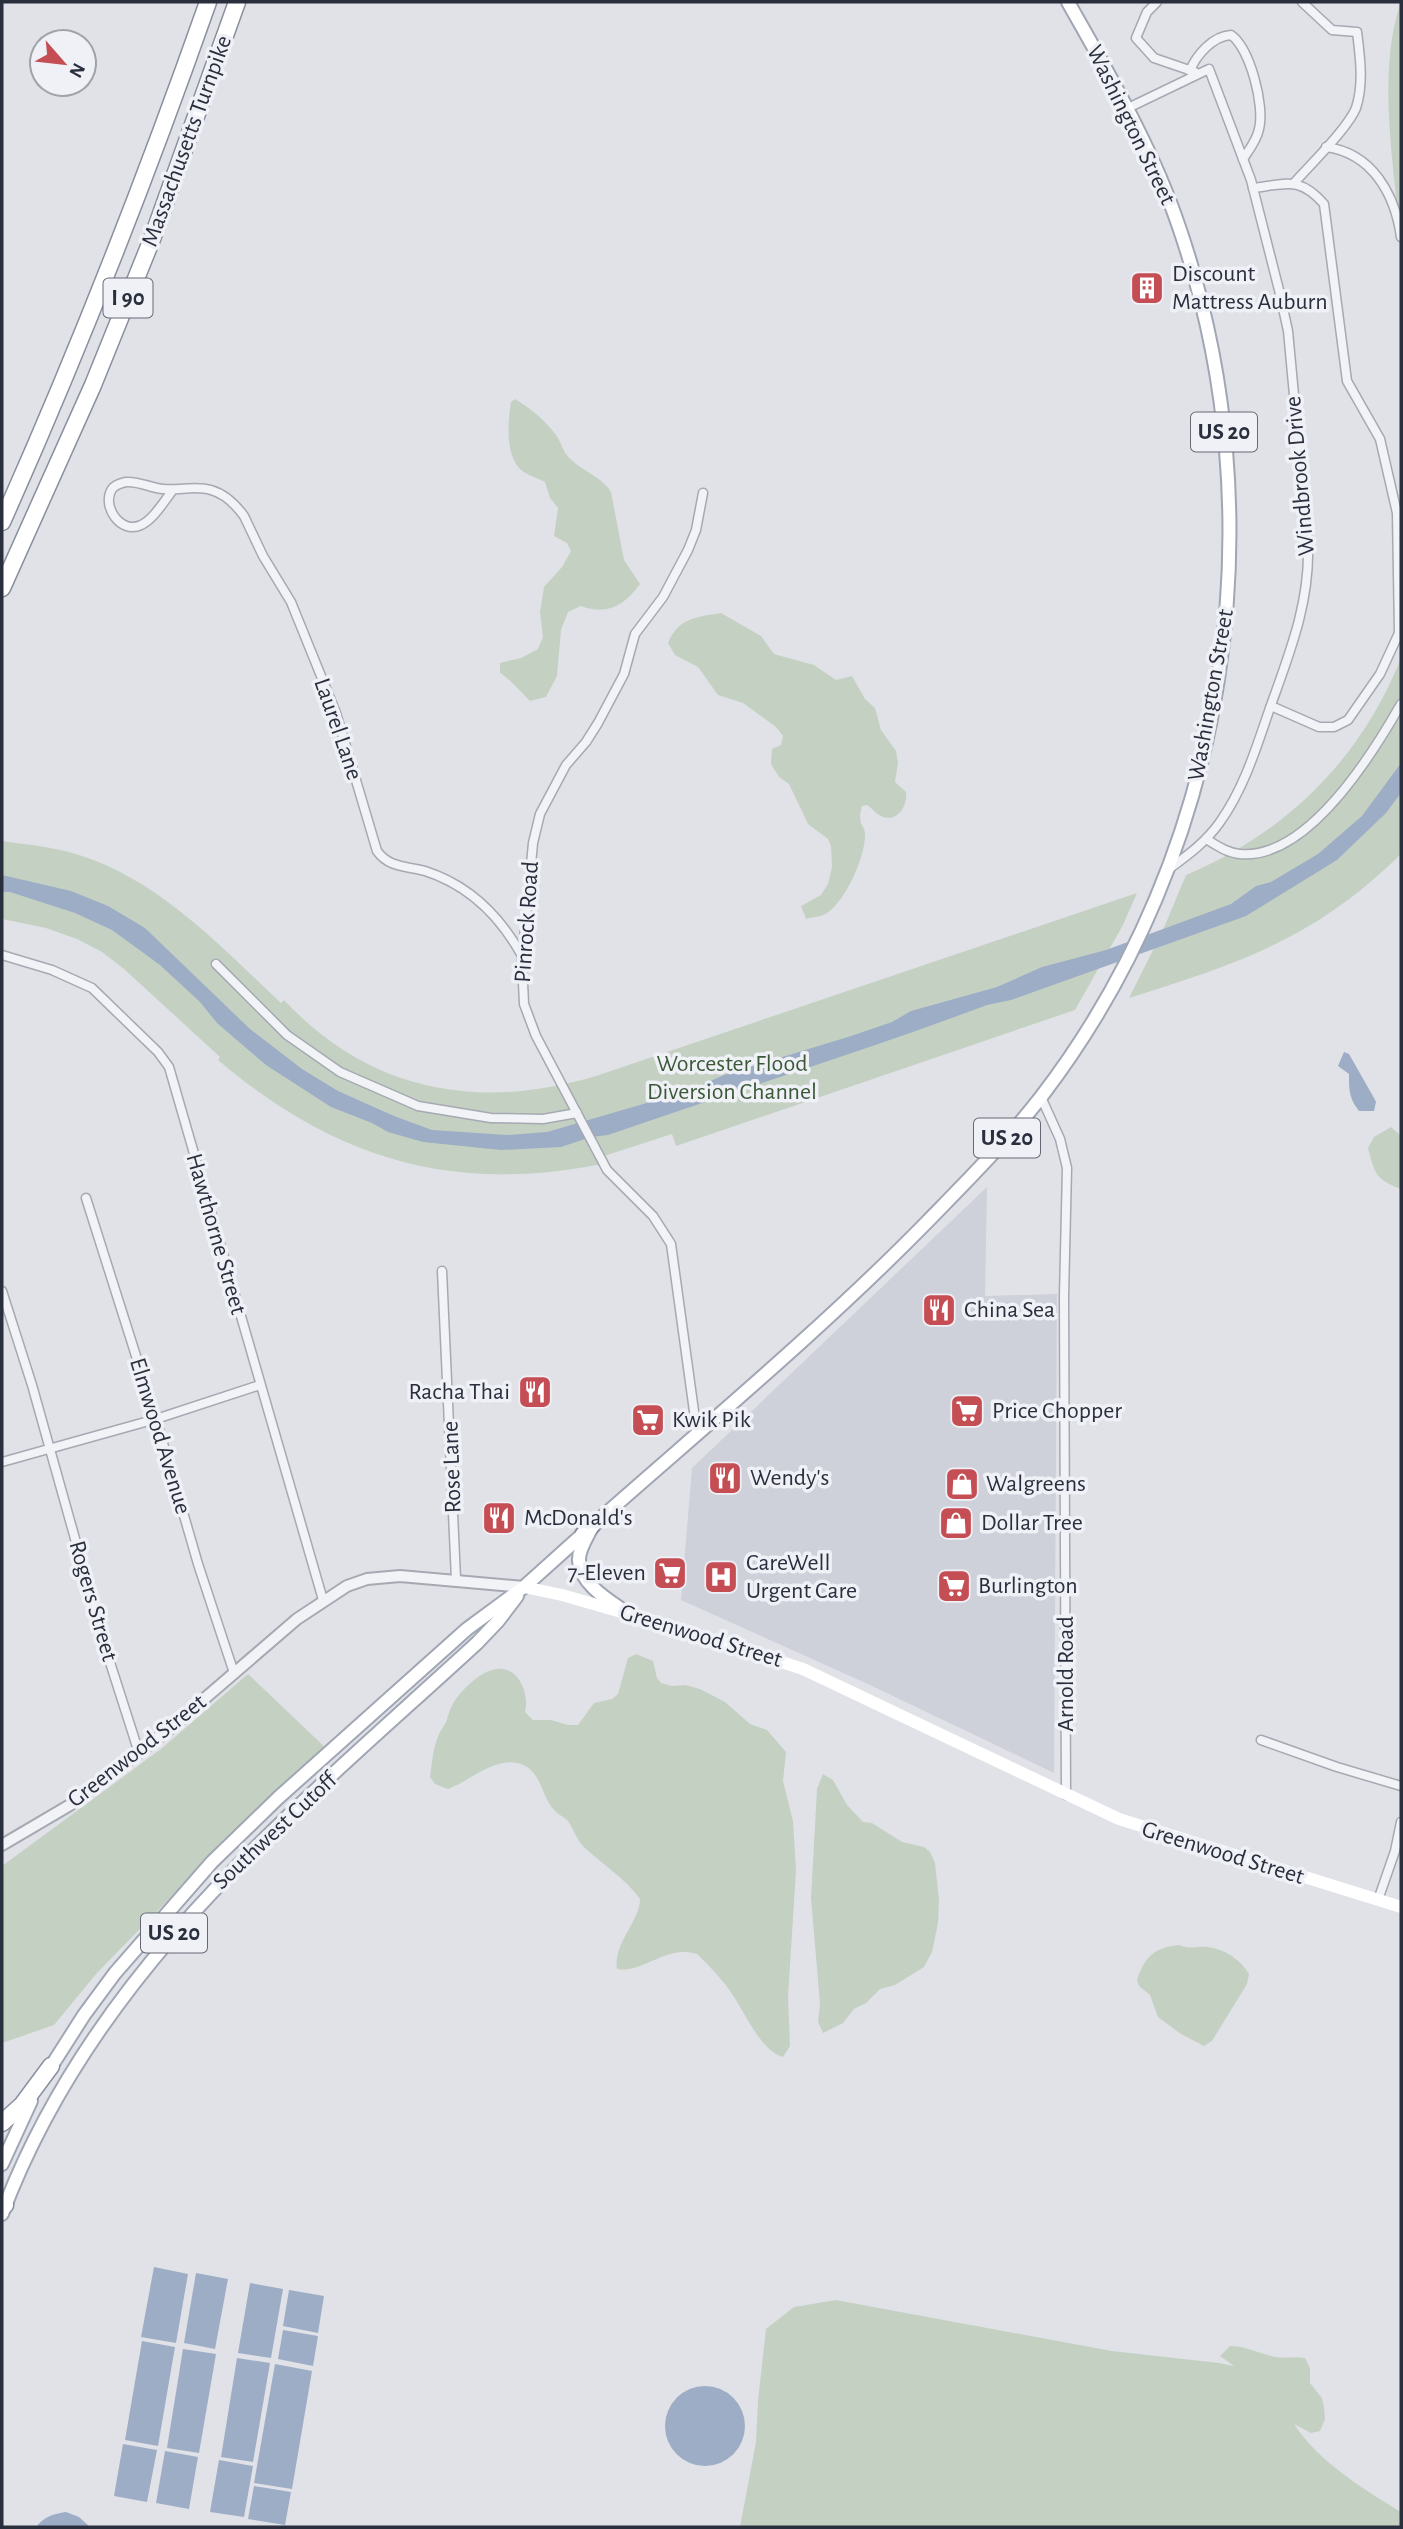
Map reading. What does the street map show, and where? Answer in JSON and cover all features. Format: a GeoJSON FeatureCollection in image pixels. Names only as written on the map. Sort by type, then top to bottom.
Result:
{"type":"FeatureCollection","features":[{"type":"Feature","properties":{"kind":"highway","name":"Massachusetts Turnpike"},"geometry":{"type":"LineString","coordinates":[[2,522],[121,238],[208,2]]}},
{"type":"Feature","properties":{"kind":"highway","name":"Massachusetts Turnpike"},"geometry":{"type":"LineString","coordinates":[[2,588],[93,385],[152,239],[237,2]]}},
{"type":"Feature","properties":{"kind":"highway"},"geometry":{"type":"LineString","coordinates":[[2,2123],[22,2105],[51,2066]]}},
{"type":"Feature","properties":{"kind":"main road","name":"Washington Street"},"geometry":{"type":"LineString","coordinates":[[845,1303],[981,1167],[1041,1097],[1083,1037],[1122,972],[1169,869],[1194,789],[1219,676],[1229,582],[1229,489],[1218,384],[1199,293],[1173,208],[1128,108],[1068,2]]}},
{"type":"Feature","properties":{"kind":"main road","name":"Southwest Cutoff"},"geometry":{"type":"LineString","coordinates":[[2,2164],[32,2097],[115,1973],[212,1862],[278,1798],[467,1629],[524,1587],[845,1303]]}},
{"type":"Feature","properties":{"kind":"main road"},"geometry":{"type":"LineString","coordinates":[[588,1529],[579,1561],[582,1572],[591,1585],[627,1613]]}},
{"type":"Feature","properties":{"kind":"main road","name":"Southwest Cutoff"},"geometry":{"type":"LineString","coordinates":[[3,2207],[68,2077],[108,2017],[154,1957],[209,1893],[251,1851],[484,1636],[524,1587]]}},
{"type":"Feature","properties":{"kind":"main road","name":"Greenwood Street"},"geometry":{"type":"LineString","coordinates":[[524,1587],[627,1613],[810,1671],[1066,1795],[1144,1829],[1401,1907]]}},
{"type":"Feature","properties":{"kind":"street","name":"Windbrook Drive"},"geometry":{"type":"LineString","coordinates":[[1157,2],[1147,12],[1136,38],[1154,58],[1193,74],[1209,69],[1253,188],[1288,331],[1308,552],[1308,579],[1302,611],[1246,775],[1227,812],[1206,839],[1169,869]]}},
{"type":"Feature","properties":{"kind":"street"},"geometry":{"type":"LineString","coordinates":[[1294,183],[1349,121],[1356,107],[1360,73],[1357,32],[1332,30],[1301,2]]}},
{"type":"Feature","properties":{"kind":"street"},"geometry":{"type":"LineString","coordinates":[[1128,108],[1193,74],[1195,58],[1222,36],[1231,35],[1240,43],[1253,76],[1260,110],[1259,131],[1243,159]]}},
{"type":"Feature","properties":{"kind":"street"},"geometry":{"type":"LineString","coordinates":[[1326,146],[1351,154],[1377,176],[1395,208],[1401,237]]}},
{"type":"Feature","properties":{"kind":"street"},"geometry":{"type":"LineString","coordinates":[[1253,188],[1294,183],[1311,189],[1324,204],[1347,381],[1380,439],[1397,513],[1399,633],[1380,674],[1348,720],[1334,727],[1319,727],[1271,706]]}},
{"type":"Feature","properties":{"kind":"street","name":"Laurel Lane"},"geometry":{"type":"LineString","coordinates":[[173,490],[141,526],[122,524],[112,510],[111,491],[120,484],[132,482],[173,490],[202,488],[216,491],[234,504],[244,516],[291,602],[336,713],[377,852],[389,863],[433,874],[474,896],[499,920],[522,956]]}},
{"type":"Feature","properties":{"kind":"street","name":"Pinrock Road"},"geometry":{"type":"LineString","coordinates":[[697,1433],[671,1244],[653,1216],[607,1170],[593,1144],[527,1015],[522,956],[533,843],[540,814],[566,765],[598,723],[624,674],[635,635],[663,597],[688,550],[696,530],[703,493]]}},
{"type":"Feature","properties":{"kind":"street"},"geometry":{"type":"LineString","coordinates":[[1206,839],[1230,852],[1247,854],[1271,849],[1292,839],[1346,787],[1401,704]]}},
{"type":"Feature","properties":{"kind":"street","name":"Hawthorne Street"},"geometry":{"type":"LineString","coordinates":[[2,955],[52,970],[92,988],[158,1052],[169,1067],[323,1600]]}},
{"type":"Feature","properties":{"kind":"street"},"geometry":{"type":"LineString","coordinates":[[216,964],[287,1035],[340,1072],[418,1106],[491,1118],[543,1119],[579,1116]]}},
{"type":"Feature","properties":{"kind":"street","name":"Arnold Road"},"geometry":{"type":"LineString","coordinates":[[1041,1097],[1060,1139],[1067,1168],[1064,1296],[1066,1795]]}},
{"type":"Feature","properties":{"kind":"street","name":"Elmwood Avenue"},"geometry":{"type":"LineString","coordinates":[[86,1199],[234,1673]]}},
{"type":"Feature","properties":{"kind":"street","name":"Rose Lane"},"geometry":{"type":"LineString","coordinates":[[442,1271],[456,1579]]}},
{"type":"Feature","properties":{"kind":"street","name":"Rogers Street"},"geometry":{"type":"LineString","coordinates":[[2,1291],[107,1653],[139,1753]]}},
{"type":"Feature","properties":{"kind":"street"},"geometry":{"type":"LineString","coordinates":[[2,1462],[156,1419],[260,1385]]}},
{"type":"Feature","properties":{"kind":"street","name":"Greenwood Street"},"geometry":{"type":"LineString","coordinates":[[2,1845],[70,1805],[139,1753],[323,1600],[347,1586],[378,1578],[412,1576],[524,1587]]}},
{"type":"Feature","properties":{"kind":"street"},"geometry":{"type":"LineString","coordinates":[[1261,1740],[1401,1786]]}},
{"type":"Feature","properties":{"kind":"street"},"geometry":{"type":"LineString","coordinates":[[1378,1900],[1395,1851],[1401,1822]]}},
{"type":"Feature","properties":{"kind":"shaded area"},"geometry":{"type":"Polygon","coordinates":[[[987,1187],[985,1296],[1057,1294],[1054,1773],[870,1685],[681,1600],[692,1468],[987,1187]]]}},
{"type":"Feature","properties":{"kind":"green space"},"geometry":{"type":"Polygon","coordinates":[[[1401,2],[1401,244],[1388,90],[1394,30],[1401,2]]]}},
{"type":"Feature","properties":{"kind":"green space"},"geometry":{"type":"Polygon","coordinates":[[[515,399],[547,424],[571,460],[607,486],[611,492],[624,560],[640,584],[628,598],[615,607],[599,610],[581,606],[568,612],[561,630],[557,676],[546,697],[530,701],[500,673],[500,663],[521,658],[538,649],[543,637],[540,612],[544,587],[562,567],[571,551],[567,543],[554,536],[558,508],[550,498],[545,482],[523,471],[512,455],[509,418],[511,402],[515,399]]]}},
{"type":"Feature","properties":{"kind":"green space"},"geometry":{"type":"Polygon","coordinates":[[[721,613],[761,636],[774,654],[814,665],[836,680],[852,676],[865,699],[875,708],[881,730],[896,751],[898,763],[895,782],[906,792],[903,808],[896,816],[887,818],[867,805],[862,806],[860,818],[865,837],[858,867],[841,899],[822,915],[806,919],[801,906],[821,895],[828,884],[832,867],[831,846],[828,839],[808,824],[789,784],[779,777],[771,764],[772,749],[781,745],[783,736],[776,727],[743,703],[718,695],[698,667],[675,655],[668,643],[677,628],[689,620],[721,613]]]}},
{"type":"Feature","properties":{"kind":"green space"},"geometry":{"type":"Polygon","coordinates":[[[1401,658],[1401,854],[1338,907],[1275,944],[1206,973],[1129,998],[1163,930],[1186,875],[1256,838],[1316,789],[1365,729],[1401,658]]]}},
{"type":"Feature","properties":{"kind":"green space","name":"Worcester Flood Diversion Channel"},"geometry":{"type":"Polygon","coordinates":[[[2,841],[65,851],[97,861],[127,876],[182,913],[281,1003],[284,1000],[317,1031],[352,1056],[389,1074],[428,1086],[468,1092],[510,1092],[552,1087],[596,1076],[1137,893],[1123,925],[1075,1010],[676,1146],[672,1134],[601,1157],[602,1164],[547,1172],[495,1174],[445,1170],[397,1160],[351,1144],[306,1122],[262,1094],[218,1060],[220,1057],[102,952],[77,939],[46,928],[2,919],[2,841]]]}},
{"type":"Feature","properties":{"kind":"green space"},"geometry":{"type":"Polygon","coordinates":[[[1391,1127],[1401,1136],[1401,1189],[1377,1174],[1368,1148],[1374,1137],[1391,1127]]]}},
{"type":"Feature","properties":{"kind":"green space"},"geometry":{"type":"Polygon","coordinates":[[[636,1654],[653,1661],[661,1683],[700,1689],[725,1702],[750,1724],[767,1730],[786,1752],[783,1781],[793,1821],[796,1870],[788,1997],[790,2046],[783,2057],[775,2054],[761,2041],[726,1986],[697,1954],[675,1953],[636,1967],[617,1969],[619,1950],[636,1916],[640,1899],[582,1845],[568,1821],[550,1805],[531,1770],[517,1763],[499,1764],[448,1789],[435,1784],[430,1777],[435,1744],[452,1705],[465,1688],[483,1674],[501,1669],[515,1675],[523,1688],[525,1712],[533,1720],[578,1725],[594,1703],[612,1699],[618,1694],[628,1658],[636,1654]]]}},
{"type":"Feature","properties":{"kind":"green space"},"geometry":{"type":"Polygon","coordinates":[[[248,1674],[329,1751],[242,1824],[97,1973],[54,2025],[2,2043],[2,1866],[161,1749],[248,1674]]]}},
{"type":"Feature","properties":{"kind":"green space"},"geometry":{"type":"Polygon","coordinates":[[[823,1774],[833,1780],[847,1805],[863,1822],[872,1823],[902,1842],[924,1847],[930,1852],[935,1863],[939,1900],[932,1952],[924,1967],[895,1985],[880,1989],[866,2003],[854,2009],[843,2023],[823,2033],[818,2022],[820,2004],[811,1898],[817,1789],[823,1774]]]}},
{"type":"Feature","properties":{"kind":"green space"},"geometry":{"type":"Polygon","coordinates":[[[1179,1945],[1190,1948],[1207,1947],[1226,1952],[1237,1959],[1249,1974],[1247,1984],[1212,2041],[1204,2046],[1181,2034],[1158,2017],[1150,1995],[1139,1986],[1137,1980],[1151,1955],[1163,1948],[1179,1945]]]}},
{"type":"Feature","properties":{"kind":"green space"},"geometry":{"type":"Polygon","coordinates":[[[836,2300],[1112,2351],[1234,2366],[1220,2356],[1230,2346],[1276,2357],[1305,2358],[1310,2368],[1310,2383],[1322,2398],[1325,2419],[1320,2431],[1311,2433],[1294,2424],[1304,2438],[1329,2462],[1401,2512],[1401,2527],[740,2527],[756,2442],[766,2329],[794,2307],[836,2300]]]}},
{"type":"Feature","properties":{"kind":"water"},"geometry":{"type":"Polygon","coordinates":[[[1401,763],[1401,793],[1386,813],[1337,860],[1246,916],[1011,1000],[987,1005],[608,1135],[591,1137],[561,1147],[501,1150],[423,1142],[388,1132],[331,1107],[266,1065],[217,1023],[200,1002],[160,965],[112,930],[75,913],[10,892],[2,892],[2,875],[71,891],[108,906],[145,928],[250,1029],[302,1069],[338,1091],[394,1116],[432,1130],[507,1135],[547,1132],[688,1091],[724,1075],[892,1022],[911,1011],[997,987],[1042,967],[1106,950],[1231,904],[1256,886],[1271,882],[1318,854],[1362,816],[1401,763]]]}},
{"type":"Feature","properties":{"kind":"water"},"geometry":{"type":"Polygon","coordinates":[[[1344,1052],[1349,1054],[1374,1098],[1374,1111],[1359,1111],[1353,1102],[1349,1074],[1338,1066],[1344,1052]]]}},
{"type":"Feature","properties":{"kind":"water"},"geometry":{"type":"Polygon","coordinates":[[[154,2267],[188,2274],[176,2343],[141,2337],[154,2267]]]}},
{"type":"Feature","properties":{"kind":"water"},"geometry":{"type":"Polygon","coordinates":[[[196,2273],[228,2279],[215,2349],[184,2343],[196,2273]]]}},
{"type":"Feature","properties":{"kind":"water"},"geometry":{"type":"Polygon","coordinates":[[[250,2283],[283,2289],[271,2358],[238,2353],[250,2283]]]}},
{"type":"Feature","properties":{"kind":"water"},"geometry":{"type":"Polygon","coordinates":[[[289,2290],[324,2296],[318,2333],[283,2326],[289,2290]]]}},
{"type":"Feature","properties":{"kind":"water"},"geometry":{"type":"Polygon","coordinates":[[[283,2330],[318,2336],[313,2366],[278,2359],[283,2330]]]}},
{"type":"Feature","properties":{"kind":"water"},"geometry":{"type":"Polygon","coordinates":[[[142,2341],[175,2347],[158,2446],[125,2440],[142,2341]]]}},
{"type":"Feature","properties":{"kind":"water"},"geometry":{"type":"Polygon","coordinates":[[[183,2349],[216,2354],[199,2453],[167,2448],[183,2349]]]}},
{"type":"Feature","properties":{"kind":"water"},"geometry":{"type":"Polygon","coordinates":[[[237,2358],[270,2363],[253,2462],[221,2457],[237,2358]]]}},
{"type":"Feature","properties":{"kind":"water"},"geometry":{"type":"Polygon","coordinates":[[[275,2364],[312,2371],[292,2489],[254,2483],[275,2364]]]}},
{"type":"Feature","properties":{"kind":"water"},"geometry":{"type":"Polygon","coordinates":[[[705,2386],[720,2389],[733,2398],[742,2411],[745,2426],[742,2441],[733,2454],[720,2463],[705,2466],[690,2463],[677,2454],[668,2441],[665,2426],[668,2411],[677,2398],[690,2389],[705,2386]]]}},
{"type":"Feature","properties":{"kind":"water"},"geometry":{"type":"Polygon","coordinates":[[[123,2444],[157,2450],[147,2502],[114,2496],[123,2444]]]}},
{"type":"Feature","properties":{"kind":"water"},"geometry":{"type":"Polygon","coordinates":[[[165,2451],[198,2457],[189,2509],[156,2503],[165,2451]]]}},
{"type":"Feature","properties":{"kind":"water"},"geometry":{"type":"Polygon","coordinates":[[[219,2460],[253,2466],[244,2517],[210,2512],[219,2460]]]}},
{"type":"Feature","properties":{"kind":"water"},"geometry":{"type":"Polygon","coordinates":[[[254,2486],[291,2492],[285,2525],[248,2519],[254,2486]]]}},
{"type":"Feature","properties":{"kind":"water"},"geometry":{"type":"Polygon","coordinates":[[[66,2512],[79,2517],[90,2527],[36,2527],[50,2516],[66,2512]]]}},
{"type":"Feature","properties":{"kind":"place","name":"Discount Mattress Auburn"},"geometry":{"type":"Point","coordinates":[1147,288]}},
{"type":"Feature","properties":{"kind":"place","name":"China Sea"},"geometry":{"type":"Point","coordinates":[939,1310]}},
{"type":"Feature","properties":{"kind":"place","name":"Racha Thai"},"geometry":{"type":"Point","coordinates":[535,1392]}},
{"type":"Feature","properties":{"kind":"place","name":"Price Chopper"},"geometry":{"type":"Point","coordinates":[967,1411]}},
{"type":"Feature","properties":{"kind":"place","name":"Kwik Pik"},"geometry":{"type":"Point","coordinates":[648,1420]}},
{"type":"Feature","properties":{"kind":"place","name":"Wendy's"},"geometry":{"type":"Point","coordinates":[725,1478]}},
{"type":"Feature","properties":{"kind":"place","name":"Walgreens"},"geometry":{"type":"Point","coordinates":[962,1484]}},
{"type":"Feature","properties":{"kind":"place","name":"McDonald's"},"geometry":{"type":"Point","coordinates":[499,1518]}},
{"type":"Feature","properties":{"kind":"place","name":"Dollar Tree"},"geometry":{"type":"Point","coordinates":[956,1523]}},
{"type":"Feature","properties":{"kind":"place","name":"7-Eleven"},"geometry":{"type":"Point","coordinates":[670,1573]}},
{"type":"Feature","properties":{"kind":"place","name":"CareWell Urgent Care"},"geometry":{"type":"Point","coordinates":[721,1577]}},
{"type":"Feature","properties":{"kind":"place","name":"Burlington"},"geometry":{"type":"Point","coordinates":[954,1586]}}]}
